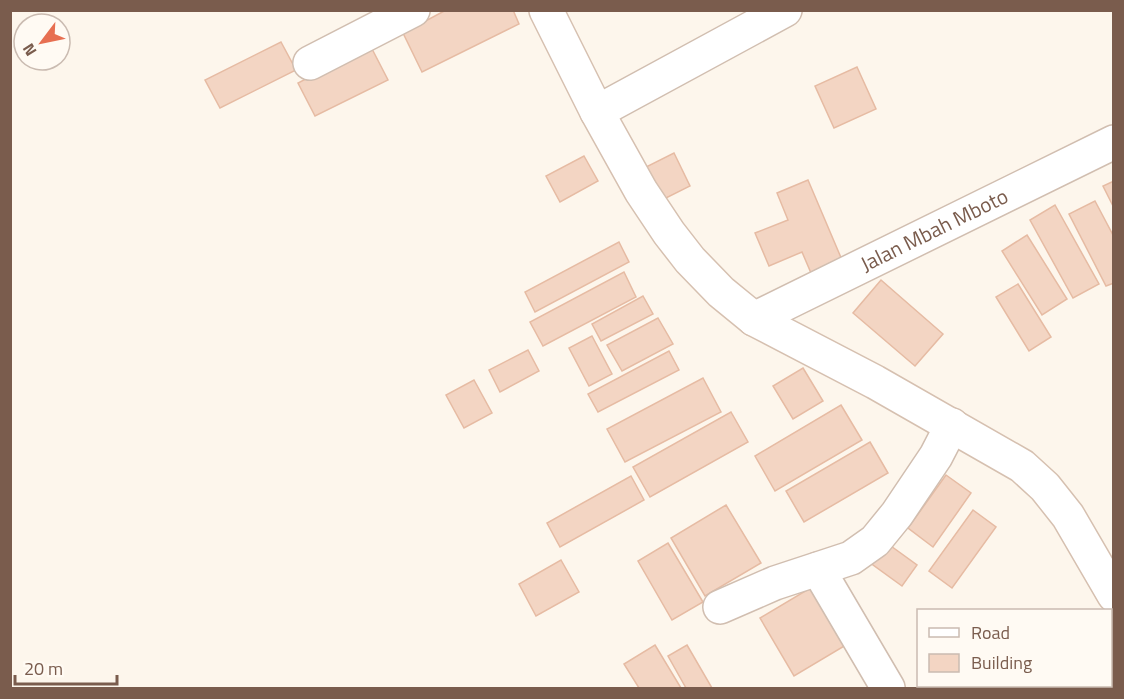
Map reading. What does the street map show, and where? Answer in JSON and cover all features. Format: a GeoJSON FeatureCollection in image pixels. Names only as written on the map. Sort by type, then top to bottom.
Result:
{"type":"FeatureCollection","features":[{"type":"Feature","properties":{"kind":"street"},"geometry":{"type":"LineString","coordinates":[[310,63],[413,10]]}},
{"type":"Feature","properties":{"kind":"street"},"geometry":{"type":"LineString","coordinates":[[546,10],[597,112],[641,191],[690,260],[721,292],[754,319],[952,425],[1022,466],[1045,487],[1068,516],[1113,595]]}},
{"type":"Feature","properties":{"kind":"street"},"geometry":{"type":"LineString","coordinates":[[597,112],[785,10]]}},
{"type":"Feature","properties":{"kind":"street","name":"Jalan Mbah Mboto"},"geometry":{"type":"LineString","coordinates":[[754,319],[1113,142]]}},
{"type":"Feature","properties":{"kind":"street"},"geometry":{"type":"LineString","coordinates":[[720,607],[775,583],[851,558],[875,541],[897,514],[936,456],[952,425]]}},
{"type":"Feature","properties":{"kind":"street"},"geometry":{"type":"LineString","coordinates":[[818,569],[888,688]]}},
{"type":"Feature","properties":{"kind":"building"},"geometry":{"type":"Polygon","coordinates":[[[446,10],[513,10],[519,24],[422,72],[403,33],[446,10]]]}},
{"type":"Feature","properties":{"kind":"building"},"geometry":{"type":"Polygon","coordinates":[[[281,42],[296,70],[220,108],[205,80],[281,42]]]}},
{"type":"Feature","properties":{"kind":"building"},"geometry":{"type":"Polygon","coordinates":[[[370,45],[388,80],[315,116],[298,83],[370,45]]]}},
{"type":"Feature","properties":{"kind":"building"},"geometry":{"type":"Polygon","coordinates":[[[857,67],[876,109],[834,128],[815,86],[857,67]]]}},
{"type":"Feature","properties":{"kind":"building"},"geometry":{"type":"Polygon","coordinates":[[[674,153],[690,186],[660,201],[644,168],[674,153]]]}},
{"type":"Feature","properties":{"kind":"building"},"geometry":{"type":"Polygon","coordinates":[[[584,156],[598,181],[560,202],[546,176],[584,156]]]}},
{"type":"Feature","properties":{"kind":"building"},"geometry":{"type":"Polygon","coordinates":[[[808,180],[842,260],[811,273],[802,252],[769,266],[755,233],[788,220],[777,193],[808,180]]]}},
{"type":"Feature","properties":{"kind":"building"},"geometry":{"type":"Polygon","coordinates":[[[1114,181],[1114,208],[1103,186],[1114,181]]]}},
{"type":"Feature","properties":{"kind":"building"},"geometry":{"type":"Polygon","coordinates":[[[1095,201],[1114,237],[1114,283],[1106,286],[1069,214],[1095,201]]]}},
{"type":"Feature","properties":{"kind":"building"},"geometry":{"type":"Polygon","coordinates":[[[1055,205],[1099,284],[1073,298],[1030,220],[1055,205]]]}},
{"type":"Feature","properties":{"kind":"building"},"geometry":{"type":"Polygon","coordinates":[[[1027,235],[1067,299],[1042,315],[1002,251],[1027,235]]]}},
{"type":"Feature","properties":{"kind":"building"},"geometry":{"type":"Polygon","coordinates":[[[619,242],[629,262],[535,312],[525,292],[619,242]]]}},
{"type":"Feature","properties":{"kind":"building"},"geometry":{"type":"Polygon","coordinates":[[[624,272],[636,297],[543,346],[530,322],[624,272]]]}},
{"type":"Feature","properties":{"kind":"building"},"geometry":{"type":"Polygon","coordinates":[[[881,280],[943,334],[915,366],[853,313],[881,280]]]}},
{"type":"Feature","properties":{"kind":"building"},"geometry":{"type":"Polygon","coordinates":[[[1018,284],[1051,337],[1029,351],[996,297],[1018,284]]]}},
{"type":"Feature","properties":{"kind":"building"},"geometry":{"type":"Polygon","coordinates":[[[643,296],[653,314],[601,341],[592,324],[643,296]]]}},
{"type":"Feature","properties":{"kind":"building"},"geometry":{"type":"Polygon","coordinates":[[[658,318],[673,344],[622,371],[607,345],[658,318]]]}},
{"type":"Feature","properties":{"kind":"building"},"geometry":{"type":"Polygon","coordinates":[[[592,336],[612,374],[589,386],[569,348],[592,336]]]}},
{"type":"Feature","properties":{"kind":"building"},"geometry":{"type":"Polygon","coordinates":[[[528,350],[539,371],[500,392],[489,370],[528,350]]]}},
{"type":"Feature","properties":{"kind":"building"},"geometry":{"type":"Polygon","coordinates":[[[669,351],[679,370],[598,412],[588,394],[669,351]]]}},
{"type":"Feature","properties":{"kind":"building"},"geometry":{"type":"Polygon","coordinates":[[[803,368],[823,401],[793,419],[773,386],[803,368]]]}},
{"type":"Feature","properties":{"kind":"building"},"geometry":{"type":"Polygon","coordinates":[[[703,378],[721,412],[625,462],[607,429],[703,378]]]}},
{"type":"Feature","properties":{"kind":"building"},"geometry":{"type":"Polygon","coordinates":[[[474,380],[492,413],[464,428],[446,395],[474,380]]]}},
{"type":"Feature","properties":{"kind":"building"},"geometry":{"type":"Polygon","coordinates":[[[841,405],[862,440],[775,491],[755,456],[841,405]]]}},
{"type":"Feature","properties":{"kind":"building"},"geometry":{"type":"Polygon","coordinates":[[[731,412],[748,442],[650,497],[633,467],[731,412]]]}},
{"type":"Feature","properties":{"kind":"building"},"geometry":{"type":"Polygon","coordinates":[[[870,442],[888,473],[804,522],[786,491],[870,442]]]}},
{"type":"Feature","properties":{"kind":"building"},"geometry":{"type":"Polygon","coordinates":[[[946,475],[971,493],[933,547],[908,528],[946,475]]]}},
{"type":"Feature","properties":{"kind":"building"},"geometry":{"type":"Polygon","coordinates":[[[631,476],[644,500],[560,547],[547,523],[631,476]]]}},
{"type":"Feature","properties":{"kind":"building"},"geometry":{"type":"Polygon","coordinates":[[[726,505],[761,563],[705,596],[671,538],[726,505]]]}},
{"type":"Feature","properties":{"kind":"building"},"geometry":{"type":"Polygon","coordinates":[[[973,510],[996,527],[952,588],[929,571],[973,510]]]}},
{"type":"Feature","properties":{"kind":"building"},"geometry":{"type":"Polygon","coordinates":[[[884,541],[917,565],[902,586],[869,562],[884,541]]]}},
{"type":"Feature","properties":{"kind":"building"},"geometry":{"type":"Polygon","coordinates":[[[668,543],[703,602],[672,620],[638,561],[668,543]]]}},
{"type":"Feature","properties":{"kind":"building"},"geometry":{"type":"Polygon","coordinates":[[[561,560],[579,592],[536,616],[519,584],[561,560]]]}},
{"type":"Feature","properties":{"kind":"building"},"geometry":{"type":"Polygon","coordinates":[[[812,587],[846,645],[794,676],[760,618],[812,587]]]}},
{"type":"Feature","properties":{"kind":"building"},"geometry":{"type":"Polygon","coordinates":[[[655,645],[681,688],[639,688],[624,664],[655,645]]]}},
{"type":"Feature","properties":{"kind":"building"},"geometry":{"type":"Polygon","coordinates":[[[687,645],[712,688],[686,688],[668,656],[687,645]]]}},
{"type":"Feature","properties":{"kind":"building"},"geometry":{"type":"Polygon","coordinates":[[[1044,687],[1079,688],[1045,688],[1044,687]]]}}]}
